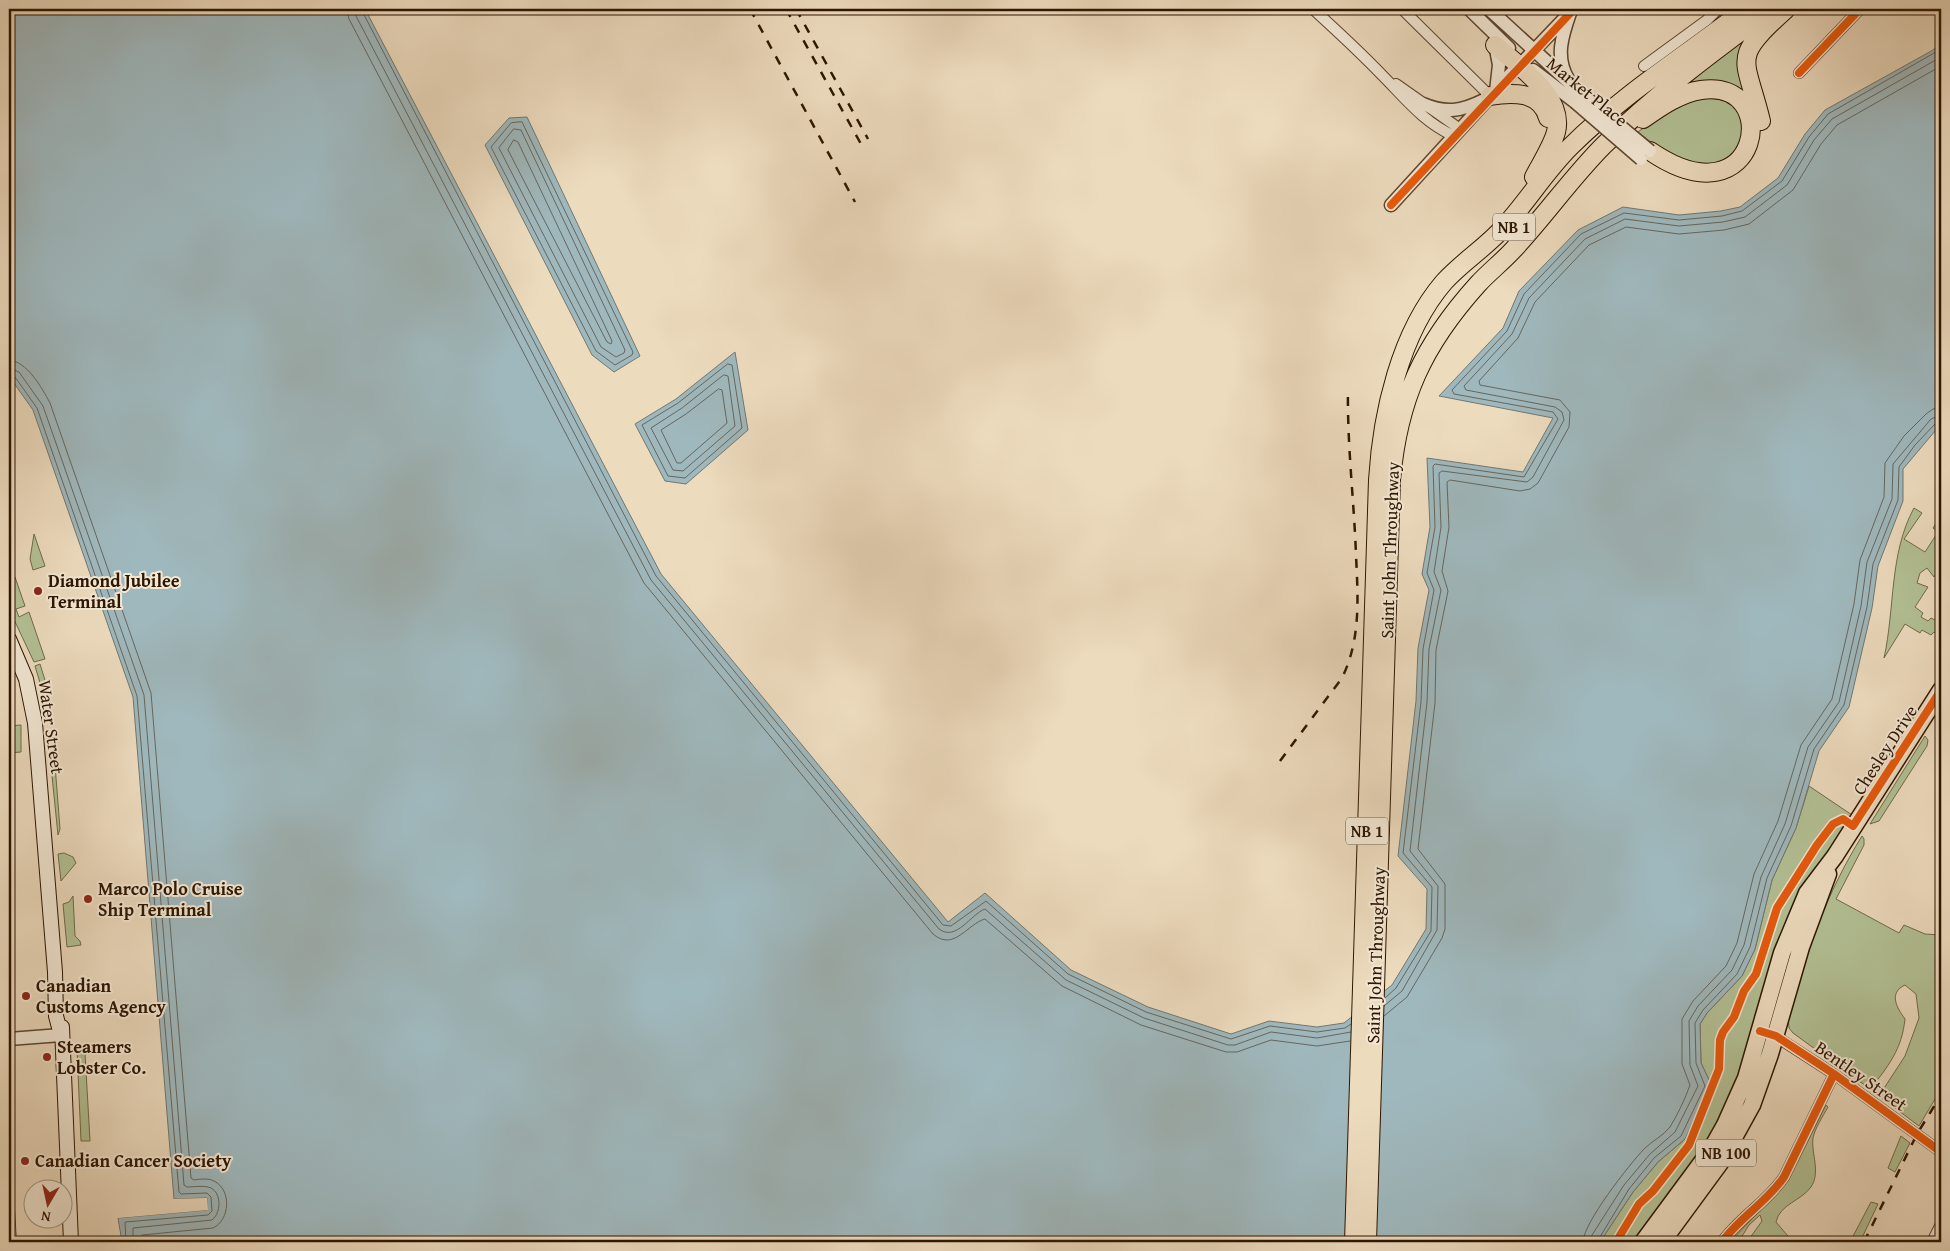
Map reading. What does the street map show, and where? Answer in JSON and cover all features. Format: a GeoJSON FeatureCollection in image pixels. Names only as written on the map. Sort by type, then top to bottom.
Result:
{"type":"FeatureCollection","features":[{"type":"Feature","properties":{"kind":"highway","name":"Saint John Throughway"},"geometry":{"type":"LineString","coordinates":[[1354,1242],[1377,510],[1400,366],[1414,329],[1443,284],[1460,265],[1502,229],[1552,166],[1571,146],[1634,93],[1746,9]]}},
{"type":"Feature","properties":{"kind":"highway","name":"Saint John Throughway"},"geometry":{"type":"LineString","coordinates":[[1367,1242],[1391,480],[1391,422],[1429,348],[1450,316],[1479,283],[1513,251],[1603,146],[1676,79],[1771,9]]}},
{"type":"Feature","properties":{"kind":"highway"},"geometry":{"type":"LineString","coordinates":[[1645,155],[1665,173],[1693,183],[1722,181],[1745,168],[1759,148],[1762,124],[1746,74],[1747,55],[1757,37],[1786,9]]}},
{"type":"Feature","properties":{"kind":"highway"},"geometry":{"type":"LineString","coordinates":[[1460,265],[1519,200],[1549,148],[1557,125],[1556,108],[1544,91],[1520,64],[1495,45]]}},
{"type":"Feature","properties":{"kind":"highway"},"geometry":{"type":"LineString","coordinates":[[1603,146],[1676,98],[1700,90],[1725,91],[1736,97],[1745,106],[1752,128],[1747,150],[1740,160],[1721,171],[1712,174],[1687,171],[1645,155]]}},
{"type":"Feature","properties":{"kind":"highway"},"geometry":{"type":"LineString","coordinates":[[1493,93],[1519,93],[1537,100],[1547,114],[1550,133],[1549,148]]}},
{"type":"Feature","properties":{"kind":"highway","name":"Saint John Throughway"},"geometry":{"type":"LineString","coordinates":[[1400,366],[1421,330],[1445,295],[1507,234],[1574,153],[1634,93]]}},
{"type":"Feature","properties":{"kind":"main road","name":"Water Street"},"geometry":{"type":"LineString","coordinates":[[9,639],[26,679],[35,723],[56,972],[63,1016],[61,1035],[71,1242]]}},
{"type":"Feature","properties":{"kind":"main road","name":"Chesley Drive"},"geometry":{"type":"LineString","coordinates":[[1643,1242],[1701,1177],[1744,1122],[1760,1087],[1782,953],[1807,893],[1835,856],[1941,690]]}},
{"type":"Feature","properties":{"kind":"main road","name":"Chesley Drive"},"geometry":{"type":"LineString","coordinates":[[1662,1242],[1701,1177]]}},
{"type":"Feature","properties":{"kind":"street"},"geometry":{"type":"LineString","coordinates":[[1313,9],[1383,75],[1423,104],[1457,133]]}},
{"type":"Feature","properties":{"kind":"street"},"geometry":{"type":"LineString","coordinates":[[1402,9],[1493,93]]}},
{"type":"Feature","properties":{"kind":"street"},"geometry":{"type":"LineString","coordinates":[[1467,9],[1495,45],[1499,65],[1493,93]]}},
{"type":"Feature","properties":{"kind":"street","name":"Market Place"},"geometry":{"type":"LineString","coordinates":[[1467,9],[1520,64],[1579,98],[1645,155]]}},
{"type":"Feature","properties":{"kind":"street","name":"Market Place"},"geometry":{"type":"LineString","coordinates":[[1489,9],[1570,84],[1579,98]]}},
{"type":"Feature","properties":{"kind":"street"},"geometry":{"type":"LineString","coordinates":[[1644,66],[1707,20],[1718,9]]}},
{"type":"Feature","properties":{"kind":"street"},"geometry":{"type":"LineString","coordinates":[[1799,74],[1860,9]]}},
{"type":"Feature","properties":{"kind":"street"},"geometry":{"type":"LineString","coordinates":[[1391,205],[1520,64],[1572,11]]}},
{"type":"Feature","properties":{"kind":"street"},"geometry":{"type":"LineString","coordinates":[[1570,84],[1562,66],[1560,52],[1562,36],[1572,11]]}},
{"type":"Feature","properties":{"kind":"street"},"geometry":{"type":"LineString","coordinates":[[1383,75],[1404,101],[1430,123],[1457,133]]}},
{"type":"Feature","properties":{"kind":"street"},"geometry":{"type":"LineString","coordinates":[[1423,104],[1436,110],[1459,110],[1493,93]]}},
{"type":"Feature","properties":{"kind":"street","name":"Bentley Street"},"geometry":{"type":"LineString","coordinates":[[1768,1033],[1834,1074],[1941,1152]]}},
{"type":"Feature","properties":{"kind":"street"},"geometry":{"type":"LineString","coordinates":[[9,1039],[61,1035]]}},
{"type":"Feature","properties":{"kind":"street"},"geometry":{"type":"LineString","coordinates":[[1722,1242],[1735,1227],[1773,1192],[1784,1177],[1834,1074]]}},
{"type":"Feature","properties":{"kind":"street"},"geometry":{"type":"LineString","coordinates":[[9,1209],[11,1242]]}},
{"type":"Feature","properties":{"kind":"street"},"geometry":{"type":"LineString","coordinates":[[1932,1242],[1941,1224]]}},
{"type":"Feature","properties":{"kind":"green space"},"geometry":{"type":"Polygon","coordinates":[[[1755,30],[1748,100],[1680,89],[1755,30]]]}},
{"type":"Feature","properties":{"kind":"green space"},"geometry":{"type":"Polygon","coordinates":[[[1719,96],[1737,107],[1746,132],[1730,160],[1701,168],[1656,146],[1638,132],[1679,102],[1719,96]]]}},
{"type":"Feature","properties":{"kind":"green space"},"geometry":{"type":"Polygon","coordinates":[[[1914,508],[1922,513],[1904,539],[1925,552],[1938,532],[1933,528],[1937,522],[1941,536],[1940,564],[1934,577],[1927,568],[1920,573],[1917,583],[1928,587],[1915,607],[1923,613],[1921,617],[1928,621],[1931,618],[1941,623],[1941,636],[1934,632],[1931,635],[1922,630],[1920,633],[1905,624],[1884,658],[1896,563],[1900,544],[1914,508]]]}},
{"type":"Feature","properties":{"kind":"green space"},"geometry":{"type":"Polygon","coordinates":[[[34,534],[45,566],[33,570],[30,559],[34,534]]]}},
{"type":"Feature","properties":{"kind":"green space"},"geometry":{"type":"Polygon","coordinates":[[[9,570],[12,578],[15,577],[25,606],[16,609],[19,617],[29,612],[45,659],[34,662],[9,609],[9,570]]]}},
{"type":"Feature","properties":{"kind":"green space"},"geometry":{"type":"Polygon","coordinates":[[[40,664],[48,690],[44,696],[35,666],[40,664]]]}},
{"type":"Feature","properties":{"kind":"green space"},"geometry":{"type":"Polygon","coordinates":[[[21,725],[21,752],[9,753],[9,726],[21,725]]]}},
{"type":"Feature","properties":{"kind":"green space"},"geometry":{"type":"Polygon","coordinates":[[[1925,736],[1928,740],[1927,746],[1879,821],[1870,824],[1925,736]]]}},
{"type":"Feature","properties":{"kind":"green space"},"geometry":{"type":"Polygon","coordinates":[[[50,756],[52,756],[55,765],[60,829],[58,835],[50,756]]]}},
{"type":"Feature","properties":{"kind":"green space"},"geometry":{"type":"Polygon","coordinates":[[[1809,786],[1858,819],[1807,893],[1737,1100],[1643,1242],[1600,1242],[1633,1192],[1658,1162],[1685,1139],[1711,1084],[1701,1063],[1700,1024],[1707,1013],[1742,976],[1755,949],[1772,880],[1796,828],[1809,786]]]}},
{"type":"Feature","properties":{"kind":"green space"},"geometry":{"type":"Polygon","coordinates":[[[1862,836],[1864,845],[1836,899],[1899,933],[1904,925],[1925,934],[1941,935],[1941,1089],[1919,1126],[1879,1096],[1905,1056],[1919,1018],[1916,994],[1905,985],[1900,988],[1895,996],[1897,1006],[1905,1019],[1901,1040],[1888,1065],[1870,1089],[1793,1033],[1789,1028],[1788,1018],[1818,924],[1849,857],[1862,836]]]}},
{"type":"Feature","properties":{"kind":"green space"},"geometry":{"type":"Polygon","coordinates":[[[64,853],[73,857],[76,863],[61,881],[58,854],[64,853]]]}},
{"type":"Feature","properties":{"kind":"green space"},"geometry":{"type":"Polygon","coordinates":[[[73,896],[75,936],[81,945],[67,947],[63,904],[69,902],[73,896]]]}},
{"type":"Feature","properties":{"kind":"green space"},"geometry":{"type":"Polygon","coordinates":[[[77,1050],[80,1053],[85,1053],[90,1141],[81,1141],[77,1050]]]}},
{"type":"Feature","properties":{"kind":"green space"},"geometry":{"type":"Polygon","coordinates":[[[1826,1105],[1828,1107],[1817,1126],[1813,1138],[1816,1169],[1814,1181],[1807,1192],[1782,1211],[1776,1222],[1793,1242],[1747,1242],[1762,1221],[1760,1215],[1749,1225],[1739,1241],[1730,1242],[1788,1181],[1826,1105]]]}},
{"type":"Feature","properties":{"kind":"green space"},"geometry":{"type":"Polygon","coordinates":[[[1901,1136],[1910,1143],[1895,1172],[1888,1168],[1901,1136]]]}},
{"type":"Feature","properties":{"kind":"green space"},"geometry":{"type":"Polygon","coordinates":[[[1871,1202],[1878,1204],[1860,1242],[1850,1242],[1871,1202]]]}},
{"type":"Feature","properties":{"kind":"water"},"geometry":{"type":"Polygon","coordinates":[[[9,9],[365,9],[661,574],[948,922],[985,893],[1071,970],[1148,1007],[1231,1034],[1269,1021],[1317,1027],[1344,1023],[1392,985],[1426,929],[1427,889],[1398,856],[1416,701],[1418,648],[1429,590],[1422,574],[1430,527],[1427,458],[1523,472],[1553,418],[1439,396],[1503,328],[1519,291],[1578,230],[1623,207],[1679,215],[1740,207],[1778,178],[1805,134],[1825,110],[1933,50],[1941,43],[1941,424],[1903,469],[1903,501],[1878,566],[1872,608],[1849,707],[1819,751],[1796,828],[1772,880],[1755,949],[1742,976],[1707,1013],[1700,1024],[1701,1063],[1711,1084],[1685,1139],[1658,1162],[1633,1192],[1600,1242],[122,1242],[118,1218],[207,1210],[207,1198],[174,1199],[133,697],[33,410],[9,376],[9,9]]]}},
{"type":"Feature","properties":{"kind":"water"},"geometry":{"type":"Polygon","coordinates":[[[527,117],[640,356],[614,372],[592,355],[485,145],[509,118],[527,117]]]}},
{"type":"Feature","properties":{"kind":"water"},"geometry":{"type":"Polygon","coordinates":[[[735,352],[748,430],[686,484],[665,481],[635,424],[676,399],[735,352]]]}},
{"type":"Feature","properties":{"kind":"pier"},"geometry":{"type":"Polygon","coordinates":[[[207,1198],[208,1210],[118,1218],[119,1215],[205,1208],[204,1200],[174,1201],[172,1199],[207,1198]]]}},
{"type":"Feature","properties":{"kind":"railway"},"geometry":{"type":"LineString","coordinates":[[750,9],[855,202]]}},
{"type":"Feature","properties":{"kind":"railway"},"geometry":{"type":"LineString","coordinates":[[786,9],[861,144]]}},
{"type":"Feature","properties":{"kind":"railway"},"geometry":{"type":"LineString","coordinates":[[796,9],[868,139]]}},
{"type":"Feature","properties":{"kind":"railway"},"geometry":{"type":"LineString","coordinates":[[1280,761],[1342,678],[1348,663],[1355,633],[1357,587],[1348,388]]}},
{"type":"Feature","properties":{"kind":"railway"},"geometry":{"type":"LineString","coordinates":[[1864,1242],[1917,1134],[1941,1095]]}},
{"type":"Feature","properties":{"kind":"cycle path"},"geometry":{"type":"LineString","coordinates":[[1391,205],[1574,9]]}},
{"type":"Feature","properties":{"kind":"cycle path"},"geometry":{"type":"LineString","coordinates":[[1799,73],[1860,9]]}},
{"type":"Feature","properties":{"kind":"cycle path"},"geometry":{"type":"LineString","coordinates":[[1616,1242],[1639,1204],[1653,1191],[1689,1145],[1719,1069],[1720,1040],[1723,1032],[1734,1017],[1744,991],[1756,974],[1777,908],[1817,845],[1833,824],[1843,819],[1853,826],[1941,690]]}},
{"type":"Feature","properties":{"kind":"cycle path"},"geometry":{"type":"LineString","coordinates":[[1760,1031],[1776,1036],[1834,1074],[1941,1152]]}},
{"type":"Feature","properties":{"kind":"cycle path"},"geometry":{"type":"LineString","coordinates":[[1722,1242],[1770,1194],[1784,1177],[1834,1074]]}},
{"type":"Feature","properties":{"kind":"place","name":"Diamond Jubilee Terminal"},"geometry":{"type":"Point","coordinates":[38,591]}},
{"type":"Feature","properties":{"kind":"place","name":"Marco Polo Cruise Ship Terminal"},"geometry":{"type":"Point","coordinates":[88,899]}},
{"type":"Feature","properties":{"kind":"place","name":"Canadian Customs Agency"},"geometry":{"type":"Point","coordinates":[26,996]}},
{"type":"Feature","properties":{"kind":"place","name":"Steamers Lobster Co."},"geometry":{"type":"Point","coordinates":[47,1057]}},
{"type":"Feature","properties":{"kind":"place","name":"Canadian Cancer Society"},"geometry":{"type":"Point","coordinates":[25,1161]}}]}
